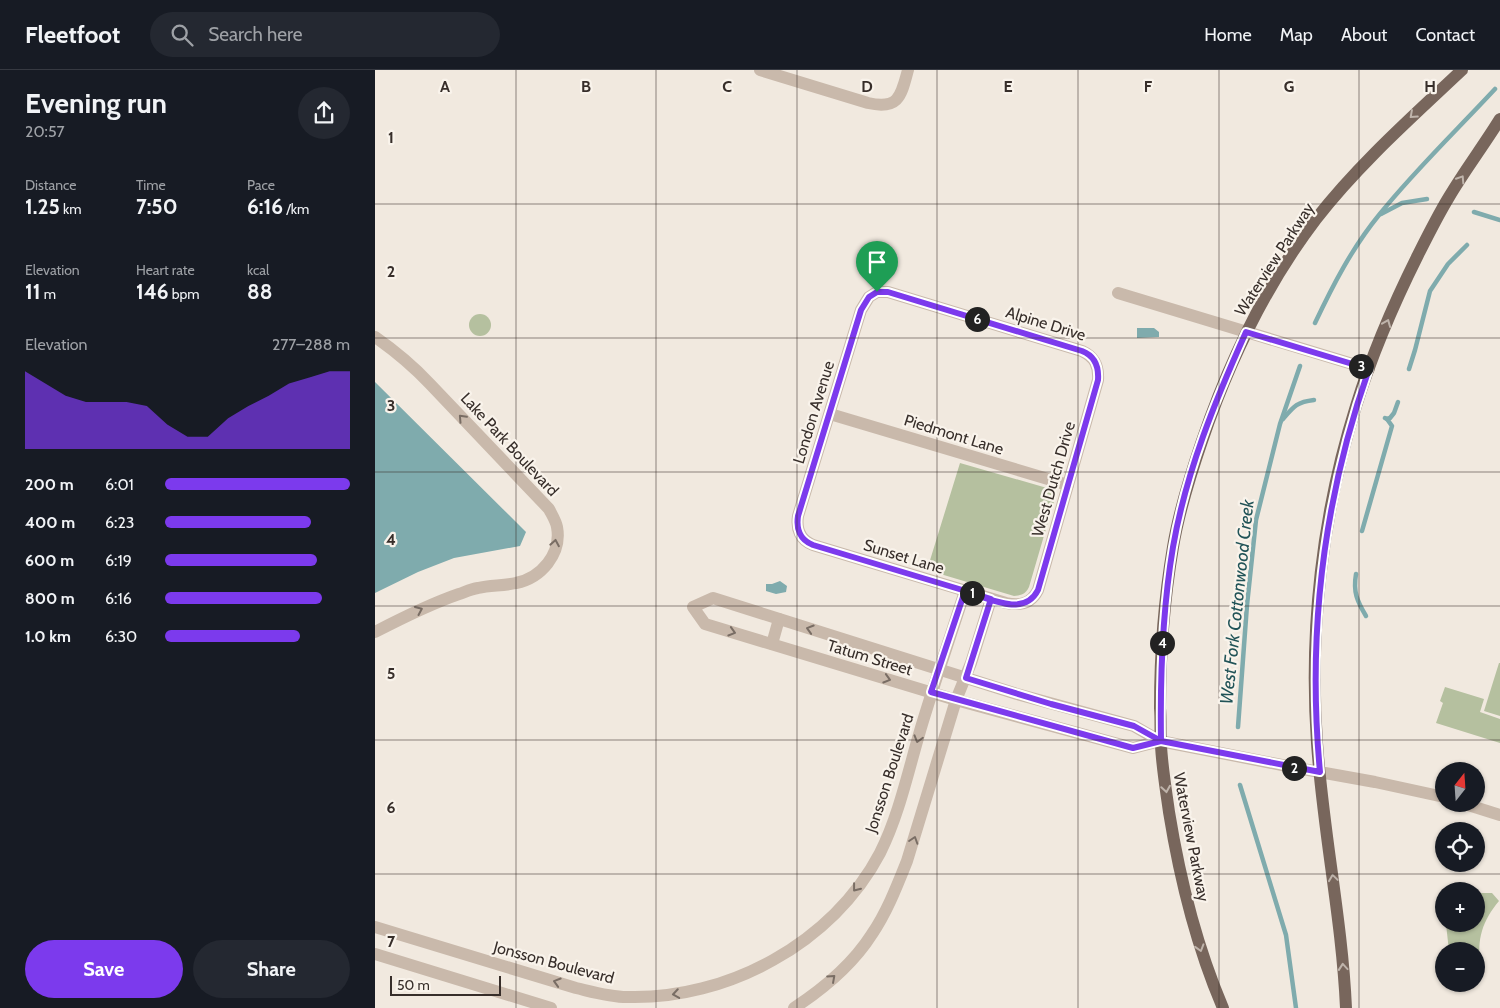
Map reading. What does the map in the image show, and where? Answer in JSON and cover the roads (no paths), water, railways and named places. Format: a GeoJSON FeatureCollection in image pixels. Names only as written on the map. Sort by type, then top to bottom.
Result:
{"type":"FeatureCollection","features":[{"type":"Feature","properties":{"kind":"main road","name":"Waterview Parkway"},"geometry":{"type":"LineString","coordinates":[[1223,1008],[1202,955],[1191,918],[1179,866],[1162,765],[1161,649],[1175,539],[1192,470],[1212,410],[1246,332],[1272,285],[1316,219],[1364,164],[1462,70]]}},
{"type":"Feature","properties":{"kind":"main road"},"geometry":{"type":"LineString","coordinates":[[1346,1008],[1339,927],[1320,772],[1315,702],[1315,648],[1323,554],[1330,512],[1356,405],[1388,318],[1448,198],[1500,119]]}},
{"type":"Feature","properties":{"kind":"street"},"geometry":{"type":"LineString","coordinates":[[760,70],[881,106],[892,104],[899,96],[908,70]]}},
{"type":"Feature","properties":{"kind":"street","name":"Alpine Drive"},"geometry":{"type":"LineString","coordinates":[[869,297],[877,292],[888,292],[1082,351],[1091,356],[1095,362]]}},
{"type":"Feature","properties":{"kind":"street"},"geometry":{"type":"LineString","coordinates":[[1118,293],[1369,369]]}},
{"type":"Feature","properties":{"kind":"street","name":"London Avenue"},"geometry":{"type":"LineString","coordinates":[[803,538],[797,524],[798,516],[861,310],[869,297]]}},
{"type":"Feature","properties":{"kind":"street","name":"Lake Park Boulevard"},"geometry":{"type":"LineString","coordinates":[[375,337],[415,368],[549,509],[557,527],[557,545],[552,558],[542,570],[530,579],[516,584],[479,588],[458,594],[405,616],[375,632]]}},
{"type":"Feature","properties":{"kind":"street","name":"West Dutch Drive"},"geometry":{"type":"LineString","coordinates":[[1028,602],[1038,590],[1098,380],[1098,367],[1095,362]]}},
{"type":"Feature","properties":{"kind":"street","name":"Piedmont Lane"},"geometry":{"type":"LineString","coordinates":[[830,414],[1068,485]]}},
{"type":"Feature","properties":{"kind":"street","name":"Sunset Lane"},"geometry":{"type":"LineString","coordinates":[[803,538],[806,543],[991,599],[1018,605],[1028,602]]}},
{"type":"Feature","properties":{"kind":"street","name":"Jonsson Boulevard"},"geometry":{"type":"LineString","coordinates":[[375,928],[575,988],[627,998],[700,990],[723,984],[774,961],[797,946],[847,900],[880,853],[895,815],[931,692],[940,670],[965,591]]}},
{"type":"Feature","properties":{"kind":"street","name":"Tatum Street"},"geometry":{"type":"LineString","coordinates":[[1161,741],[1133,748],[956,700],[705,624],[693,607],[713,598],[1051,704],[1134,726],[1161,741],[1435,795]]}},
{"type":"Feature","properties":{"kind":"street"},"geometry":{"type":"LineString","coordinates":[[794,1008],[809,998],[858,953],[873,934],[886,911],[907,862],[956,700],[966,678],[991,599]]}},
{"type":"Feature","properties":{"kind":"street"},"geometry":{"type":"LineString","coordinates":[[772,644],[779,619]]}},
{"type":"Feature","properties":{"kind":"street"},"geometry":{"type":"LineString","coordinates":[[1485,810],[1500,815]]}},
{"type":"Feature","properties":{"kind":"street"},"geometry":{"type":"LineString","coordinates":[[375,954],[551,1008]]}},
{"type":"Feature","properties":{"kind":"street"},"geometry":{"type":"LineString","coordinates":[[601,1008],[604,995]]}},
{"type":"Feature","properties":{"kind":"water"},"geometry":{"type":"Polygon","coordinates":[[[1137,328],[1154,328],[1159,332],[1159,337],[1137,338],[1137,328]]]}},
{"type":"Feature","properties":{"kind":"water"},"geometry":{"type":"Polygon","coordinates":[[[375,382],[526,532],[520,546],[454,558],[418,572],[375,593],[375,382]]]}},
{"type":"Feature","properties":{"kind":"water"},"geometry":{"type":"Polygon","coordinates":[[[780,581],[787,586],[786,592],[776,594],[766,591],[766,584],[780,581]]]}},
{"type":"Feature","properties":{"kind":"waterway","name":"West Fork Cottonwood Creek"},"geometry":{"type":"LineString","coordinates":[[1315,323],[1344,267],[1369,228],[1435,151],[1495,89]]}},
{"type":"Feature","properties":{"kind":"waterway"},"geometry":{"type":"LineString","coordinates":[[1381,214],[1402,203],[1427,199]]}},
{"type":"Feature","properties":{"kind":"waterway"},"geometry":{"type":"LineString","coordinates":[[1474,212],[1500,220]]}},
{"type":"Feature","properties":{"kind":"waterway"},"geometry":{"type":"LineString","coordinates":[[1409,369],[1430,291],[1448,264],[1467,245]]}},
{"type":"Feature","properties":{"kind":"waterway","name":"West Fork Cottonwood Creek"},"geometry":{"type":"LineString","coordinates":[[1238,727],[1247,605],[1256,520],[1280,424],[1300,366]]}},
{"type":"Feature","properties":{"kind":"waterway"},"geometry":{"type":"LineString","coordinates":[[1283,419],[1296,405],[1314,400]]}},
{"type":"Feature","properties":{"kind":"waterway"},"geometry":{"type":"LineString","coordinates":[[1387,419],[1394,413],[1398,402]]}},
{"type":"Feature","properties":{"kind":"waterway"},"geometry":{"type":"LineString","coordinates":[[1362,531],[1392,426],[1385,418]]}},
{"type":"Feature","properties":{"kind":"waterway"},"geometry":{"type":"LineString","coordinates":[[1356,574],[1355,586],[1357,596],[1366,616]]}},
{"type":"Feature","properties":{"kind":"waterway","name":"West Fork Cottonwood Creek"},"geometry":{"type":"LineString","coordinates":[[1240,785],[1286,935],[1296,1008]]}}]}
